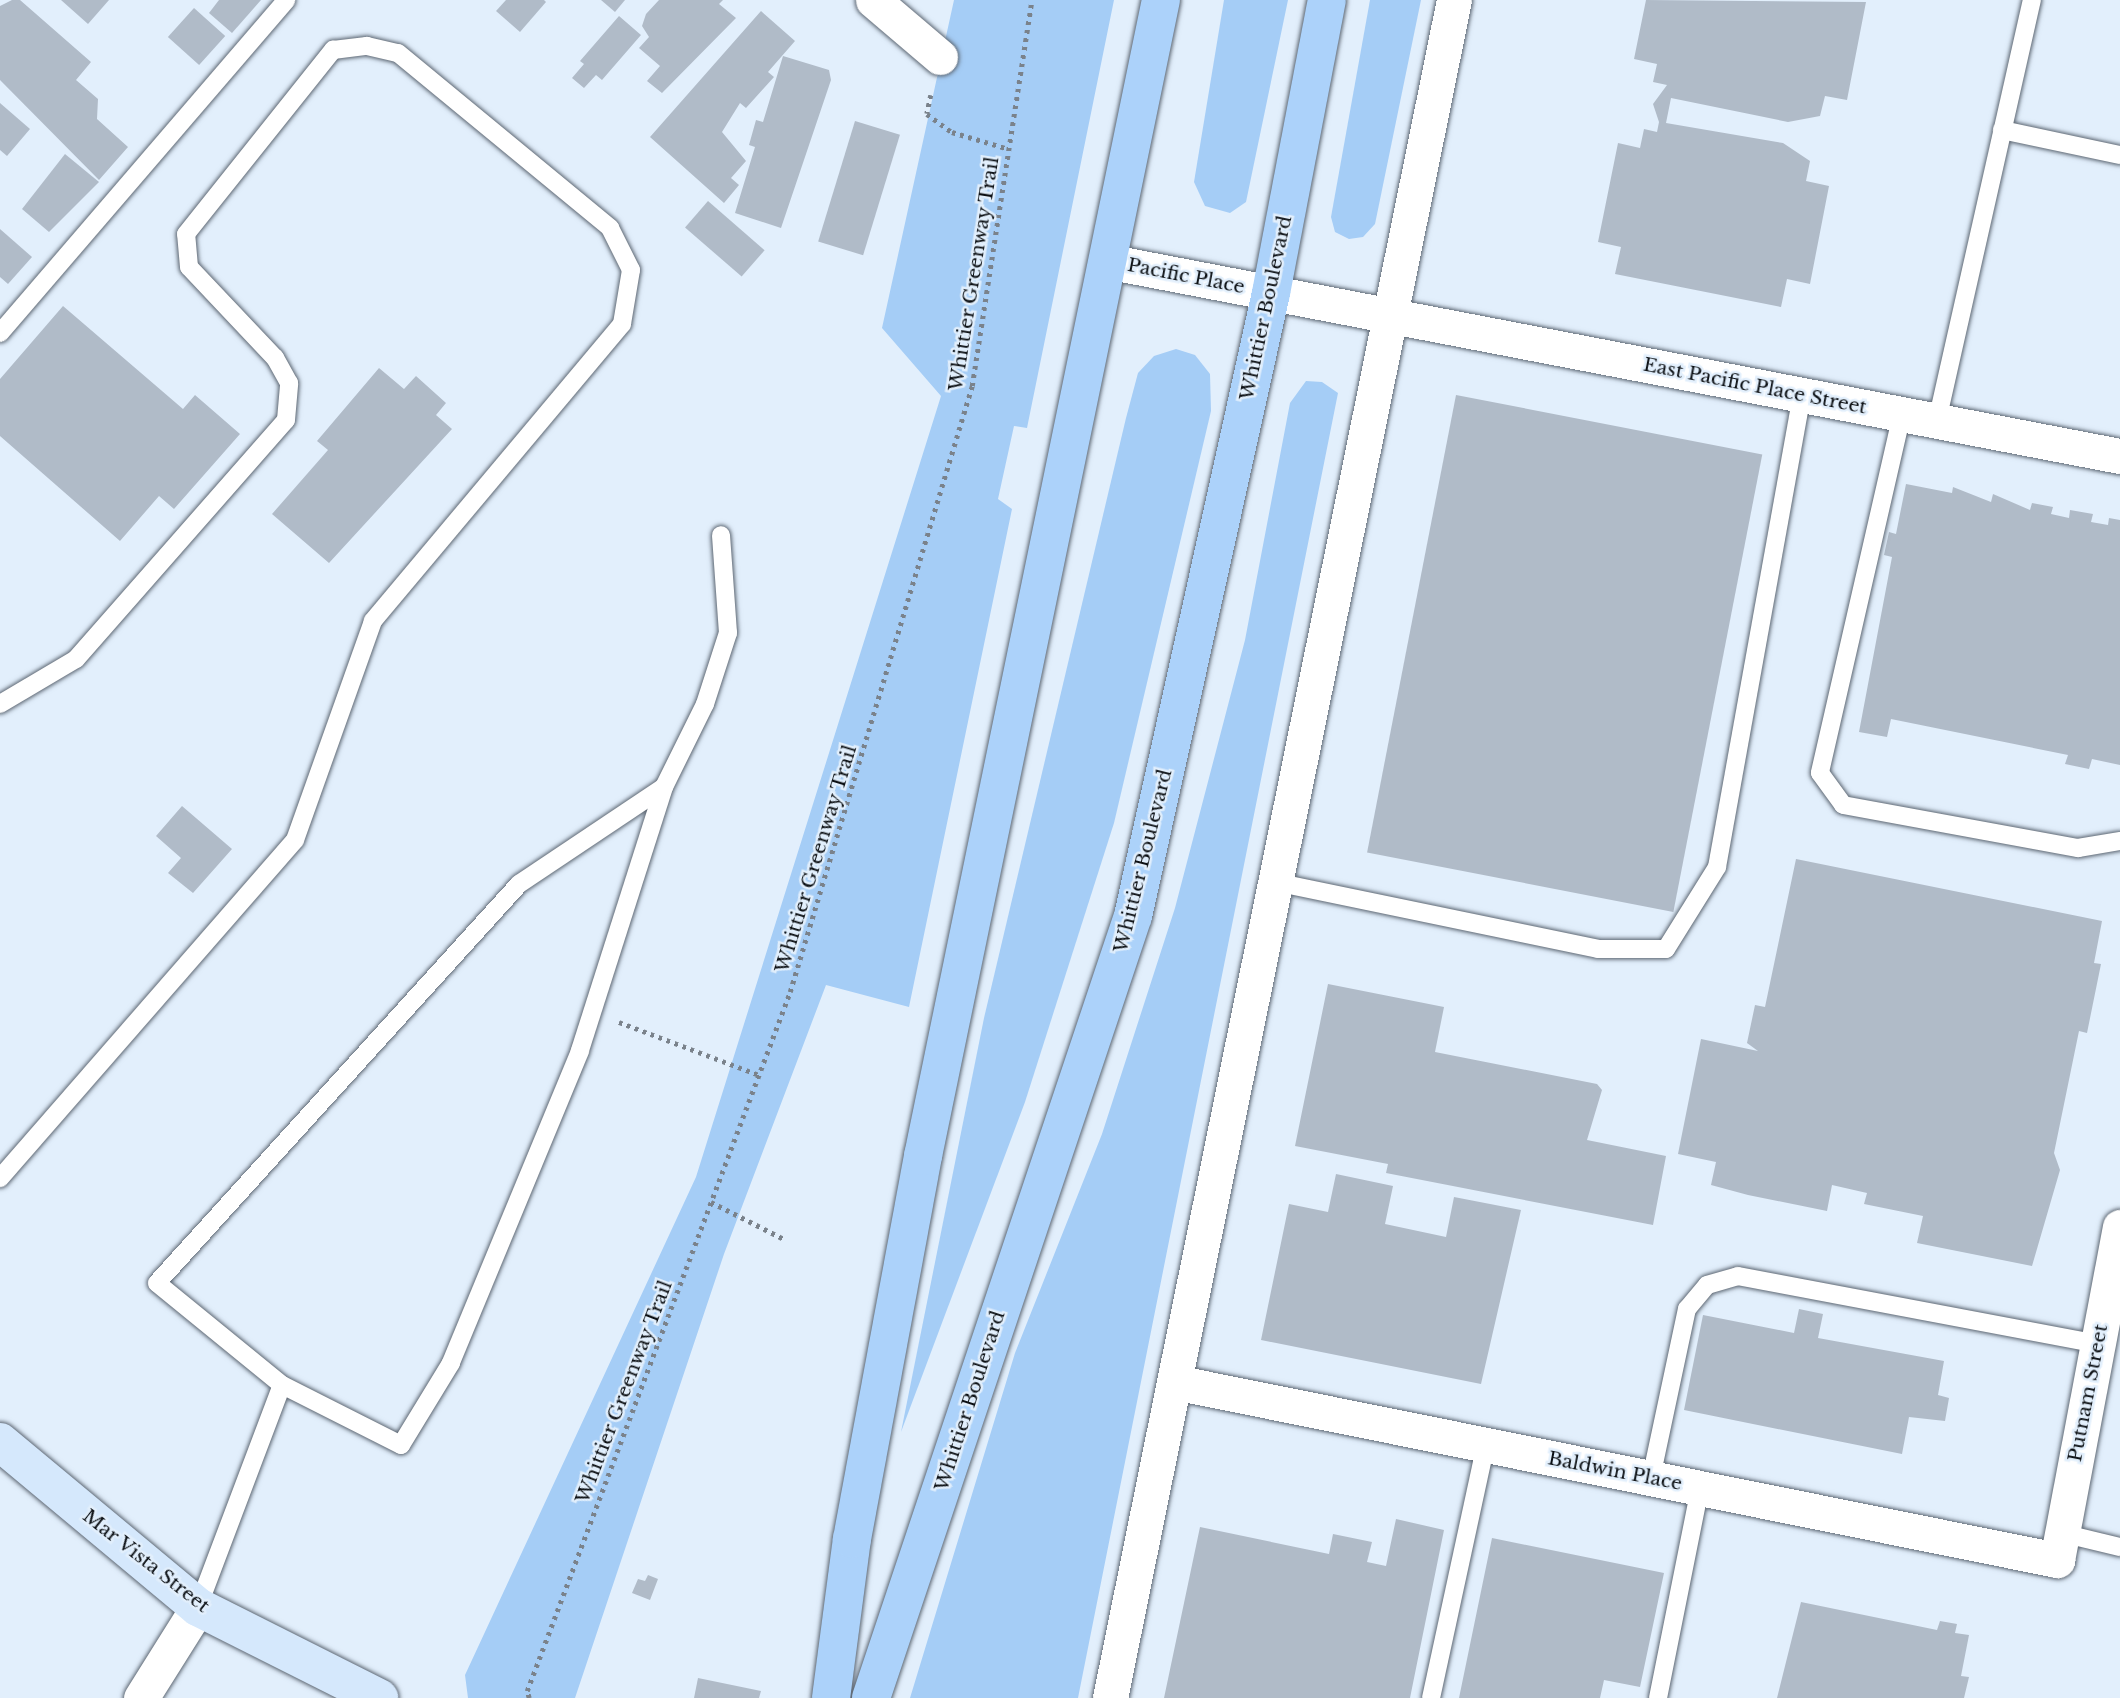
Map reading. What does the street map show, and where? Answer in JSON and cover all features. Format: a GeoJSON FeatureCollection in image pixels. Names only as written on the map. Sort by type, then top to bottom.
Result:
{"type":"FeatureCollection","features":[{"type":"Feature","properties":{"kind":"main road"},"geometry":{"type":"LineString","coordinates":[[831,1698],[852,1539],[923,1156],[1161,0]]}},
{"type":"Feature","properties":{"kind":"main road","name":"Whittier Boulevard"},"geometry":{"type":"LineString","coordinates":[[871,1698],[1133,916],[1271,292],[1327,0]]}},
{"type":"Feature","properties":{"kind":"main road","name":"Mar Vista Street"},"geometry":{"type":"LineString","coordinates":[[0,1442],[198,1607],[379,1698]]}},
{"type":"Feature","properties":{"kind":"street"},"geometry":{"type":"LineString","coordinates":[[873,0],[940,57]]}},
{"type":"Feature","properties":{"kind":"street"},"geometry":{"type":"LineString","coordinates":[[1110,1698],[1454,0]]}},
{"type":"Feature","properties":{"kind":"street","name":"Pacific Place"},"geometry":{"type":"LineString","coordinates":[[1106,261],[1390,316]]}},
{"type":"Feature","properties":{"kind":"street","name":"East Pacific Place Street"},"geometry":{"type":"LineString","coordinates":[[1390,316],[2120,456]]}},
{"type":"Feature","properties":{"kind":"street","name":"Putnam Street"},"geometry":{"type":"LineString","coordinates":[[2059,1546],[2120,1227]]}},
{"type":"Feature","properties":{"kind":"street","name":"Baldwin Place"},"geometry":{"type":"LineString","coordinates":[[1174,1382],[1700,1488],[2059,1546]]}},
{"type":"Feature","properties":{"kind":"street"},"geometry":{"type":"LineString","coordinates":[[141,1698],[198,1607]]}},
{"type":"Feature","properties":{"kind":"lane"},"geometry":{"type":"LineString","coordinates":[[0,333],[286,0]]}},
{"type":"Feature","properties":{"kind":"lane"},"geometry":{"type":"LineString","coordinates":[[1937,421],[2032,0]]}},
{"type":"Feature","properties":{"kind":"lane"},"geometry":{"type":"LineString","coordinates":[[0,704],[76,659],[286,420],[289,383],[275,358],[189,267],[186,234],[333,50],[367,46],[398,53],[610,228],[631,270],[622,324],[373,621],[295,840],[0,1178]]}},
{"type":"Feature","properties":{"kind":"lane"},"geometry":{"type":"LineString","coordinates":[[2002,130],[2120,155]]}},
{"type":"Feature","properties":{"kind":"lane"},"geometry":{"type":"LineString","coordinates":[[1275,882],[1598,949],[1666,949],[1717,867],[1802,395]]}},
{"type":"Feature","properties":{"kind":"lane"},"geometry":{"type":"LineString","coordinates":[[1902,414],[1820,774],[1843,805],[2078,848],[2120,841]]}},
{"type":"Feature","properties":{"kind":"lane"},"geometry":{"type":"LineString","coordinates":[[664,787],[519,884],[158,1283],[282,1385],[401,1445],[451,1363],[593,1012],[664,787],[705,704],[728,633],[721,535]]}},
{"type":"Feature","properties":{"kind":"lane"},"geometry":{"type":"LineString","coordinates":[[1651,1478],[1687,1309],[1707,1285],[1738,1276],[2097,1344]]}},
{"type":"Feature","properties":{"kind":"lane"},"geometry":{"type":"LineString","coordinates":[[198,1607],[282,1385]]}},
{"type":"Feature","properties":{"kind":"lane"},"geometry":{"type":"LineString","coordinates":[[1431,1698],[1486,1444]]}},
{"type":"Feature","properties":{"kind":"lane"},"geometry":{"type":"LineString","coordinates":[[1658,1698],[1700,1488]]}},
{"type":"Feature","properties":{"kind":"lane"},"geometry":{"type":"LineString","coordinates":[[2059,1546],[2120,1547]]}},
{"type":"Feature","properties":{"kind":"path","name":"Whittier Greenway Trail"},"geometry":{"type":"LineString","coordinates":[[529,1698],[527,1690],[790,992],[972,386],[1032,0]]}},
{"type":"Feature","properties":{"kind":"path"},"geometry":{"type":"LineString","coordinates":[[940,57],[927,114],[951,132],[1009,149]]}},
{"type":"Feature","properties":{"kind":"path"},"geometry":{"type":"LineString","coordinates":[[593,1012],[759,1075]]}},
{"type":"Feature","properties":{"kind":"path"},"geometry":{"type":"LineString","coordinates":[[711,1202],[786,1240]]}},
{"type":"Feature","properties":{"kind":"shaded area"},"geometry":{"type":"Polygon","coordinates":[[[954,0],[1114,0],[1027,428],[1014,426],[998,499],[1012,509],[909,1007],[826,985],[724,1254],[575,1698],[468,1698],[465,1675],[696,1177],[941,396],[882,328],[954,0]]]}},
{"type":"Feature","properties":{"kind":"shaded area"},"geometry":{"type":"Polygon","coordinates":[[[1224,0],[1288,0],[1246,202],[1230,213],[1205,206],[1194,182],[1224,0]]]}},
{"type":"Feature","properties":{"kind":"shaded area"},"geometry":{"type":"Polygon","coordinates":[[[1370,0],[1421,0],[1375,224],[1363,237],[1349,239],[1335,232],[1331,217],[1370,0]]]}},
{"type":"Feature","properties":{"kind":"shaded area"},"geometry":{"type":"Polygon","coordinates":[[[1176,349],[1195,355],[1210,374],[1211,411],[1114,823],[1025,1102],[901,1432],[984,1018],[1126,418],[1138,373],[1154,356],[1176,349]]]}},
{"type":"Feature","properties":{"kind":"shaded area"},"geometry":{"type":"Polygon","coordinates":[[[1306,381],[1322,382],[1338,393],[1078,1698],[910,1698],[1015,1353],[1102,1134],[1175,908],[1245,640],[1290,403],[1306,381]]]}},
{"type":"Feature","properties":{"kind":"building"},"geometry":{"type":"Polygon","coordinates":[[[12,0],[20,0],[91,62],[76,80],[98,99],[97,119],[128,147],[99,180],[0,80],[0,6],[12,0]]]}},
{"type":"Feature","properties":{"kind":"building"},"geometry":{"type":"Polygon","coordinates":[[[61,0],[109,0],[88,24],[61,0]]]}},
{"type":"Feature","properties":{"kind":"building"},"geometry":{"type":"Polygon","coordinates":[[[219,0],[261,0],[232,33],[209,13],[219,0]]]}},
{"type":"Feature","properties":{"kind":"building"},"geometry":{"type":"Polygon","coordinates":[[[506,0],[546,2],[520,32],[496,11],[506,0]]]}},
{"type":"Feature","properties":{"kind":"building"},"geometry":{"type":"Polygon","coordinates":[[[601,0],[625,0],[615,12],[601,0]]]}},
{"type":"Feature","properties":{"kind":"building"},"geometry":{"type":"Polygon","coordinates":[[[659,0],[723,0],[719,4],[736,18],[662,93],[647,81],[660,66],[639,48],[649,37],[642,26],[646,14],[659,0]]]}},
{"type":"Feature","properties":{"kind":"building"},"geometry":{"type":"Polygon","coordinates":[[[1646,0],[1866,2],[1847,100],[1825,96],[1820,116],[1788,122],[1671,98],[1666,123],[1783,143],[1810,161],[1806,181],[1829,186],[1810,284],[1787,279],[1781,307],[1615,274],[1621,247],[1598,242],[1618,143],[1640,148],[1644,129],[1657,132],[1659,122],[1653,104],[1667,85],[1653,82],[1657,64],[1634,59],[1646,0]]]}},
{"type":"Feature","properties":{"kind":"building"},"geometry":{"type":"Polygon","coordinates":[[[194,8],[225,36],[199,65],[168,37],[194,8]]]}},
{"type":"Feature","properties":{"kind":"building"},"geometry":{"type":"Polygon","coordinates":[[[761,11],[795,41],[768,72],[774,77],[746,108],[740,103],[722,132],[746,161],[731,178],[739,185],[724,203],[650,137],[761,11]]]}},
{"type":"Feature","properties":{"kind":"building"},"geometry":{"type":"Polygon","coordinates":[[[619,16],[641,35],[602,80],[596,75],[584,88],[572,78],[584,64],[580,61],[619,16]]]}},
{"type":"Feature","properties":{"kind":"building"},"geometry":{"type":"Polygon","coordinates":[[[783,56],[829,70],[831,80],[781,228],[735,213],[755,147],[749,145],[756,120],[763,122],[783,56]]]}},
{"type":"Feature","properties":{"kind":"building"},"geometry":{"type":"Polygon","coordinates":[[[0,103],[30,129],[7,156],[0,150],[0,103]]]}},
{"type":"Feature","properties":{"kind":"building"},"geometry":{"type":"Polygon","coordinates":[[[855,121],[900,135],[863,255],[818,241],[855,121]]]}},
{"type":"Feature","properties":{"kind":"building"},"geometry":{"type":"Polygon","coordinates":[[[65,154],[99,182],[49,232],[22,209],[65,154]]]}},
{"type":"Feature","properties":{"kind":"building"},"geometry":{"type":"Polygon","coordinates":[[[708,201],[765,250],[742,277],[685,227],[708,201]]]}},
{"type":"Feature","properties":{"kind":"building"},"geometry":{"type":"Polygon","coordinates":[[[0,229],[32,257],[8,284],[0,277],[0,229]]]}},
{"type":"Feature","properties":{"kind":"building"},"geometry":{"type":"Polygon","coordinates":[[[63,306],[183,409],[195,395],[240,434],[174,509],[159,496],[120,541],[0,436],[0,379],[63,306]]]}},
{"type":"Feature","properties":{"kind":"building"},"geometry":{"type":"Polygon","coordinates":[[[379,368],[404,389],[416,376],[446,403],[436,415],[452,429],[329,563],[272,514],[328,450],[317,441],[379,368]]]}},
{"type":"Feature","properties":{"kind":"building"},"geometry":{"type":"Polygon","coordinates":[[[1456,395],[1762,455],[1673,912],[1367,852],[1456,395]]]}},
{"type":"Feature","properties":{"kind":"building"},"geometry":{"type":"Polygon","coordinates":[[[1906,484],[1952,493],[1953,487],[1991,502],[1993,494],[2030,510],[2032,503],[2053,507],[2051,514],[2069,518],[2070,510],[2093,514],[2091,522],[2108,525],[2109,518],[2120,520],[2120,765],[2092,759],[2089,769],[2065,764],[2068,755],[1891,719],[1887,737],[1859,732],[1892,557],[1884,555],[1889,532],[1896,534],[1906,484]]]}},
{"type":"Feature","properties":{"kind":"building"},"geometry":{"type":"Polygon","coordinates":[[[182,806],[232,849],[193,893],[168,873],[181,858],[156,836],[182,806]]]}},
{"type":"Feature","properties":{"kind":"building"},"geometry":{"type":"Polygon","coordinates":[[[1796,859],[2102,921],[2094,963],[2101,964],[2087,1033],[2079,1031],[2054,1153],[2060,1170],[2032,1266],[1917,1243],[1923,1216],[1864,1204],[1867,1193],[1832,1185],[1827,1211],[1748,1195],[1711,1185],[1716,1162],[1678,1154],[1701,1039],[1758,1051],[1747,1043],[1755,1005],[1765,1007],[1796,859]]]}},
{"type":"Feature","properties":{"kind":"building"},"geometry":{"type":"Polygon","coordinates":[[[1328,984],[1444,1007],[1435,1052],[1597,1084],[1602,1090],[1587,1140],[1666,1156],[1653,1225],[1386,1173],[1388,1164],[1295,1146],[1328,984]]]}},
{"type":"Feature","properties":{"kind":"building"},"geometry":{"type":"Polygon","coordinates":[[[1336,1174],[1393,1186],[1385,1224],[1446,1237],[1454,1197],[1521,1210],[1481,1384],[1261,1340],[1289,1204],[1328,1212],[1336,1174]]]}},
{"type":"Feature","properties":{"kind":"building"},"geometry":{"type":"Polygon","coordinates":[[[1799,1309],[1823,1314],[1818,1338],[1944,1361],[1938,1395],[1949,1398],[1945,1421],[1909,1417],[1902,1454],[1684,1410],[1703,1315],[1794,1333],[1799,1309]]]}},
{"type":"Feature","properties":{"kind":"building"},"geometry":{"type":"Polygon","coordinates":[[[1396,1519],[1444,1530],[1410,1698],[1164,1698],[1200,1527],[1329,1554],[1333,1534],[1372,1542],[1367,1562],[1386,1566],[1396,1519]]]}},
{"type":"Feature","properties":{"kind":"building"},"geometry":{"type":"Polygon","coordinates":[[[1492,1538],[1664,1573],[1640,1687],[1604,1680],[1600,1698],[1459,1698],[1492,1538]]]}},
{"type":"Feature","properties":{"kind":"building"},"geometry":{"type":"Polygon","coordinates":[[[648,1575],[658,1579],[650,1600],[632,1593],[638,1579],[645,1581],[648,1575]]]}},
{"type":"Feature","properties":{"kind":"building"},"geometry":{"type":"Polygon","coordinates":[[[1801,1602],[1937,1630],[1940,1621],[1957,1624],[1955,1633],[1969,1635],[1961,1676],[1969,1677],[1964,1698],[1777,1698],[1801,1602]]]}},
{"type":"Feature","properties":{"kind":"building"},"geometry":{"type":"Polygon","coordinates":[[[698,1678],[761,1691],[759,1698],[694,1698],[698,1678]]]}}]}
